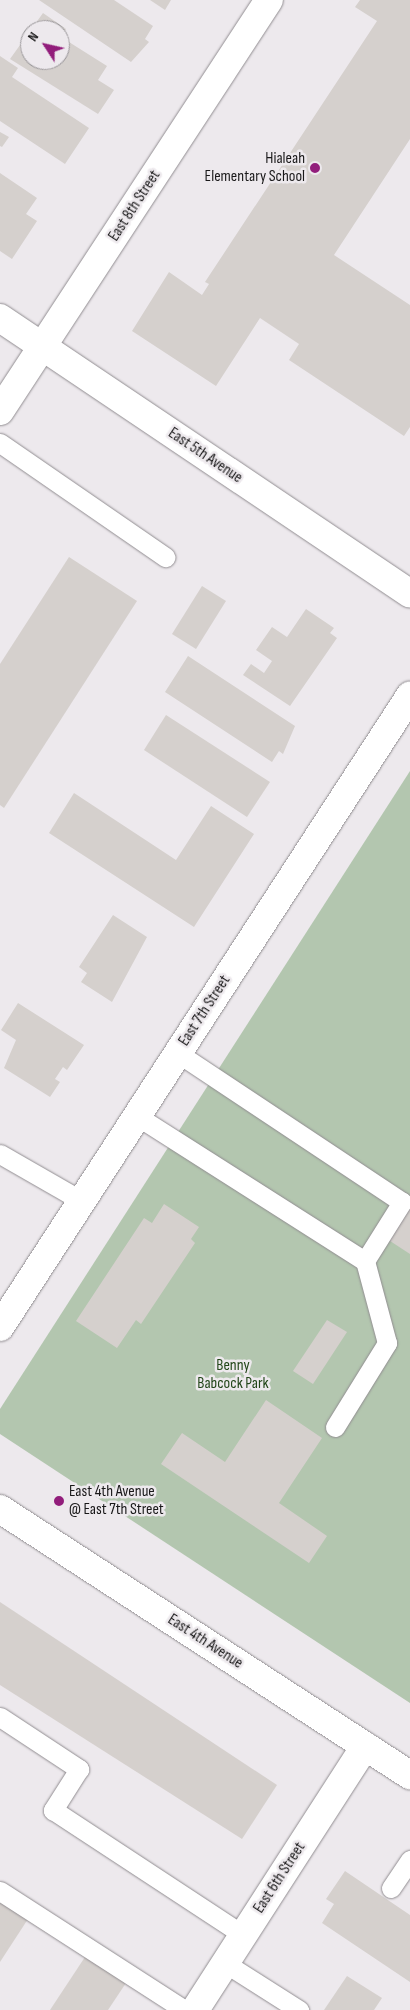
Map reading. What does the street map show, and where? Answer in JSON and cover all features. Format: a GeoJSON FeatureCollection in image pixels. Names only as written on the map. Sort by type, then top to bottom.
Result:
{"type":"FeatureCollection","features":[{"type":"Feature","properties":{"kind":"street","name":"East 8th Street"},"geometry":{"type":"LineString","coordinates":[[0,411],[269,0]]}},
{"type":"Feature","properties":{"kind":"street","name":"East 5th Avenue"},"geometry":{"type":"LineString","coordinates":[[0,318],[410,594]]}},
{"type":"Feature","properties":{"kind":"street","name":"East 7th Street"},"geometry":{"type":"LineString","coordinates":[[0,1327],[410,696]]}},
{"type":"Feature","properties":{"kind":"street","name":"East 4th Avenue"},"geometry":{"type":"LineString","coordinates":[[0,1509],[410,1775]]}},
{"type":"Feature","properties":{"kind":"street","name":"East 6th Street"},"geometry":{"type":"LineString","coordinates":[[195,2010],[365,1746]]}},
{"type":"Feature","properties":{"kind":"lane"},"geometry":{"type":"LineString","coordinates":[[0,443],[165,557]]}},
{"type":"Feature","properties":{"kind":"lane"},"geometry":{"type":"LineString","coordinates":[[178,1053],[402,1202],[364,1261]]}},
{"type":"Feature","properties":{"kind":"lane"},"geometry":{"type":"LineString","coordinates":[[137,1116],[364,1261],[387,1343],[335,1427]]}},
{"type":"Feature","properties":{"kind":"lane"},"geometry":{"type":"LineString","coordinates":[[0,1154],[82,1201]]}},
{"type":"Feature","properties":{"kind":"lane"},"geometry":{"type":"LineString","coordinates":[[0,1717],[79,1769],[53,1810],[243,1935]]}},
{"type":"Feature","properties":{"kind":"lane"},"geometry":{"type":"LineString","coordinates":[[391,1888],[410,1860]]}},
{"type":"Feature","properties":{"kind":"lane"},"geometry":{"type":"LineString","coordinates":[[0,1892],[185,2010]]}},
{"type":"Feature","properties":{"kind":"lane"},"geometry":{"type":"LineString","coordinates":[[225,1963],[298,2010]]}},
{"type":"Feature","properties":{"kind":"green space","name":"Benny Babcock Park"},"geometry":{"type":"Polygon","coordinates":[[[410,771],[410,1703],[0,1434],[0,1409],[410,771]]]}},
{"type":"Feature","properties":{"kind":"building"},"geometry":{"type":"Polygon","coordinates":[[[39,0],[114,0],[153,26],[145,39],[149,42],[131,62],[39,0]]]}},
{"type":"Feature","properties":{"kind":"building"},"geometry":{"type":"Polygon","coordinates":[[[150,0],[171,0],[165,10],[150,0]]]}},
{"type":"Feature","properties":{"kind":"building"},"geometry":{"type":"Polygon","coordinates":[[[360,0],[410,0],[410,139],[334,255],[410,305],[410,427],[404,436],[289,360],[299,344],[260,318],[216,386],[132,331],[169,272],[202,295],[209,284],[205,282],[377,21],[355,7],[360,0]]]}},
{"type":"Feature","properties":{"kind":"building"},"geometry":{"type":"Polygon","coordinates":[[[43,13],[53,20],[38,20],[43,13]]]}},
{"type":"Feature","properties":{"kind":"building"},"geometry":{"type":"Polygon","coordinates":[[[70,43],[107,66],[98,80],[114,90],[98,114],[28,70],[70,70],[70,43]]]}},
{"type":"Feature","properties":{"kind":"building"},"geometry":{"type":"Polygon","coordinates":[[[20,45],[20,65],[10,59],[20,45]]]}},
{"type":"Feature","properties":{"kind":"building"},"geometry":{"type":"Polygon","coordinates":[[[0,56],[18,68],[12,77],[89,128],[65,164],[0,121],[0,56]]]}},
{"type":"Feature","properties":{"kind":"building"},"geometry":{"type":"Polygon","coordinates":[[[0,132],[9,137],[2,147],[0,146],[0,132]]]}},
{"type":"Feature","properties":{"kind":"building"},"geometry":{"type":"Polygon","coordinates":[[[0,173],[37,198],[26,214],[37,221],[12,259],[0,251],[0,173]]]}},
{"type":"Feature","properties":{"kind":"building"},"geometry":{"type":"Polygon","coordinates":[[[69,557],[137,601],[4,808],[0,805],[0,664],[69,557]]]}},
{"type":"Feature","properties":{"kind":"building"},"geometry":{"type":"Polygon","coordinates":[[[202,586],[226,601],[196,649],[172,634],[202,586]]]}},
{"type":"Feature","properties":{"kind":"building"},"geometry":{"type":"Polygon","coordinates":[[[306,609],[334,628],[330,633],[337,638],[290,706],[243,675],[251,664],[264,673],[272,661],[256,650],[272,627],[287,637],[306,609]]]}},
{"type":"Feature","properties":{"kind":"building"},"geometry":{"type":"Polygon","coordinates":[[[188,656],[295,726],[283,754],[279,751],[272,762],[165,692],[188,656]]]}},
{"type":"Feature","properties":{"kind":"building"},"geometry":{"type":"Polygon","coordinates":[[[166,715],[270,782],[247,817],[144,750],[166,715]]]}},
{"type":"Feature","properties":{"kind":"building"},"geometry":{"type":"Polygon","coordinates":[[[74,793],[176,860],[211,806],[254,834],[194,927],[49,833],[74,793]]]}},
{"type":"Feature","properties":{"kind":"building"},"geometry":{"type":"Polygon","coordinates":[[[113,915],[147,937],[112,1002],[81,982],[87,973],[79,967],[113,915]]]}},
{"type":"Feature","properties":{"kind":"building"},"geometry":{"type":"Polygon","coordinates":[[[18,1003],[84,1045],[67,1070],[63,1067],[55,1079],[60,1082],[50,1097],[4,1068],[16,1040],[1,1030],[18,1003]]]}},
{"type":"Feature","properties":{"kind":"building"},"geometry":{"type":"Polygon","coordinates":[[[164,1204],[199,1227],[191,1239],[195,1243],[141,1324],[136,1320],[117,1348],[76,1321],[144,1218],[152,1223],[164,1204]]]}},
{"type":"Feature","properties":{"kind":"building"},"geometry":{"type":"Polygon","coordinates":[[[410,1205],[410,1254],[387,1239],[410,1205]]]}},
{"type":"Feature","properties":{"kind":"building"},"geometry":{"type":"Polygon","coordinates":[[[327,1320],[347,1332],[313,1384],[293,1371],[327,1320]]]}},
{"type":"Feature","properties":{"kind":"building"},"geometry":{"type":"Polygon","coordinates":[[[266,1400],[322,1438],[279,1503],[327,1536],[309,1563],[161,1464],[182,1433],[225,1462],[266,1400]]]}},
{"type":"Feature","properties":{"kind":"building"},"geometry":{"type":"Polygon","coordinates":[[[0,1602],[277,1785],[242,1839],[0,1685],[0,1602]]]}},
{"type":"Feature","properties":{"kind":"building"},"geometry":{"type":"Polygon","coordinates":[[[345,1871],[410,1915],[410,1982],[322,1923],[334,1904],[326,1899],[345,1871]]]}},
{"type":"Feature","properties":{"kind":"building"},"geometry":{"type":"Polygon","coordinates":[[[0,1902],[28,1919],[0,1962],[0,1902]]]}},
{"type":"Feature","properties":{"kind":"building"},"geometry":{"type":"Polygon","coordinates":[[[85,1957],[126,1983],[108,2010],[50,2010],[85,1957]]]}},
{"type":"Feature","properties":{"kind":"building"},"geometry":{"type":"Polygon","coordinates":[[[347,1976],[382,1998],[374,2010],[324,2010],[347,1976]]]}},
{"type":"Feature","properties":{"kind":"place","name":"Hialeah Elementary School"},"geometry":{"type":"Point","coordinates":[315,168]}},
{"type":"Feature","properties":{"kind":"place","name":"East 4th Avenue @ East 7th Street"},"geometry":{"type":"Point","coordinates":[59,1501]}}]}
